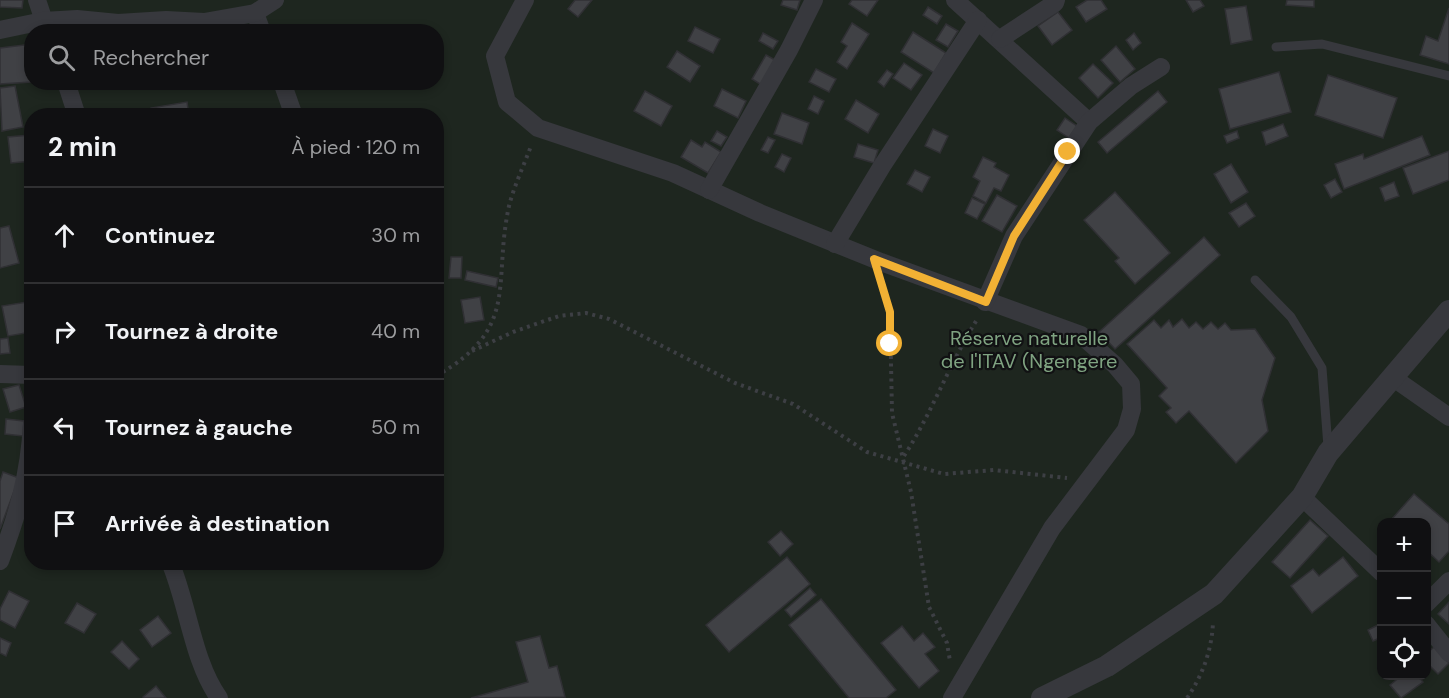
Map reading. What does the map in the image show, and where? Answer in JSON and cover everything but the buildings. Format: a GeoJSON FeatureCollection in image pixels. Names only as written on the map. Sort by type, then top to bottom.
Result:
{"type":"FeatureCollection","features":[{"type":"Feature","properties":{"kind":"street"},"geometry":{"type":"LineString","coordinates":[[37,0],[44,24]]}},
{"type":"Feature","properties":{"kind":"street"},"geometry":{"type":"LineString","coordinates":[[54,24],[77,19],[118,23],[166,20],[204,22],[255,13],[275,0]]}},
{"type":"Feature","properties":{"kind":"street"},"geometry":{"type":"LineString","coordinates":[[525,0],[495,56],[507,102],[537,128],[673,173],[835,244],[986,302],[1081,335],[1115,365],[1131,384],[1132,409],[1126,430],[1084,489],[1052,528],[952,698]]}},
{"type":"Feature","properties":{"kind":"street"},"geometry":{"type":"LineString","coordinates":[[709,190],[784,60],[814,0]]}},
{"type":"Feature","properties":{"kind":"street"},"geometry":{"type":"LineString","coordinates":[[954,0],[1000,39],[1089,122]]}},
{"type":"Feature","properties":{"kind":"street"},"geometry":{"type":"LineString","coordinates":[[1000,39],[1056,3],[1056,0]]}},
{"type":"Feature","properties":{"kind":"street"},"geometry":{"type":"LineString","coordinates":[[255,13],[259,24]]}},
{"type":"Feature","properties":{"kind":"street"},"geometry":{"type":"LineString","coordinates":[[835,244],[882,166],[978,20]]}},
{"type":"Feature","properties":{"kind":"street"},"geometry":{"type":"LineString","coordinates":[[0,30],[24,28]]}},
{"type":"Feature","properties":{"kind":"street"},"geometry":{"type":"LineString","coordinates":[[986,302],[1014,236],[1089,122],[1131,86],[1161,67]]}},
{"type":"Feature","properties":{"kind":"street"},"geometry":{"type":"LineString","coordinates":[[69,90],[74,108]]}},
{"type":"Feature","properties":{"kind":"street"},"geometry":{"type":"LineString","coordinates":[[285,90],[291,108]]}},
{"type":"Feature","properties":{"kind":"street"},"geometry":{"type":"LineString","coordinates":[[1042,698],[1107,666],[1214,594],[1302,497],[1328,453],[1449,310]]}},
{"type":"Feature","properties":{"kind":"street"},"geometry":{"type":"LineString","coordinates":[[0,374],[24,375]]}},
{"type":"Feature","properties":{"kind":"street"},"geometry":{"type":"LineString","coordinates":[[1392,378],[1449,417]]}},
{"type":"Feature","properties":{"kind":"street"},"geometry":{"type":"LineString","coordinates":[[0,561],[24,490]]}},
{"type":"Feature","properties":{"kind":"street"},"geometry":{"type":"LineString","coordinates":[[1302,497],[1381,572]]}},
{"type":"Feature","properties":{"kind":"street"},"geometry":{"type":"LineString","coordinates":[[173,570],[212,695]]}},
{"type":"Feature","properties":{"kind":"street"},"geometry":{"type":"LineString","coordinates":[[1431,599],[1449,581]]}},
{"type":"Feature","properties":{"kind":"street"},"geometry":{"type":"LineString","coordinates":[[1428,626],[1449,653]]}},
{"type":"Feature","properties":{"kind":"lane"},"geometry":{"type":"LineString","coordinates":[[1276,47],[1322,44],[1449,76]]}},
{"type":"Feature","properties":{"kind":"lane"},"geometry":{"type":"LineString","coordinates":[[1254,280],[1291,318],[1322,368],[1328,453]]}},
{"type":"Feature","properties":{"kind":"path"},"geometry":{"type":"LineString","coordinates":[[472,351],[496,317],[509,206],[537,128]]}},
{"type":"Feature","properties":{"kind":"path"},"geometry":{"type":"LineString","coordinates":[[874,259],[890,312],[892,414],[905,464],[929,607],[946,643],[949,665]]}},
{"type":"Feature","properties":{"kind":"path"},"geometry":{"type":"LineString","coordinates":[[903,457],[917,436],[935,396],[957,361],[986,302]]}},
{"type":"Feature","properties":{"kind":"path"},"geometry":{"type":"LineString","coordinates":[[444,370],[472,351],[513,332],[560,316],[586,313],[609,319],[735,383],[793,404],[867,453],[944,474],[994,470],[1040,473],[1074,479],[1084,489]]}},
{"type":"Feature","properties":{"kind":"path"},"geometry":{"type":"LineString","coordinates":[[1187,698],[1197,685],[1213,644],[1214,594]]}},
{"type":"Feature","properties":{"kind":"green space","name":"Réserve naturelle de l'ITAV (Ngengere"},"geometry":{"type":"Polygon","coordinates":[[[0,0],[1449,0],[1449,698],[0,698],[0,0]]]}},
{"type":"Feature","properties":{"kind":"route"},"geometry":{"type":"LineString","coordinates":[[890,344],[890,312],[874,259],[986,302],[1014,236],[1068,152]]}}]}
